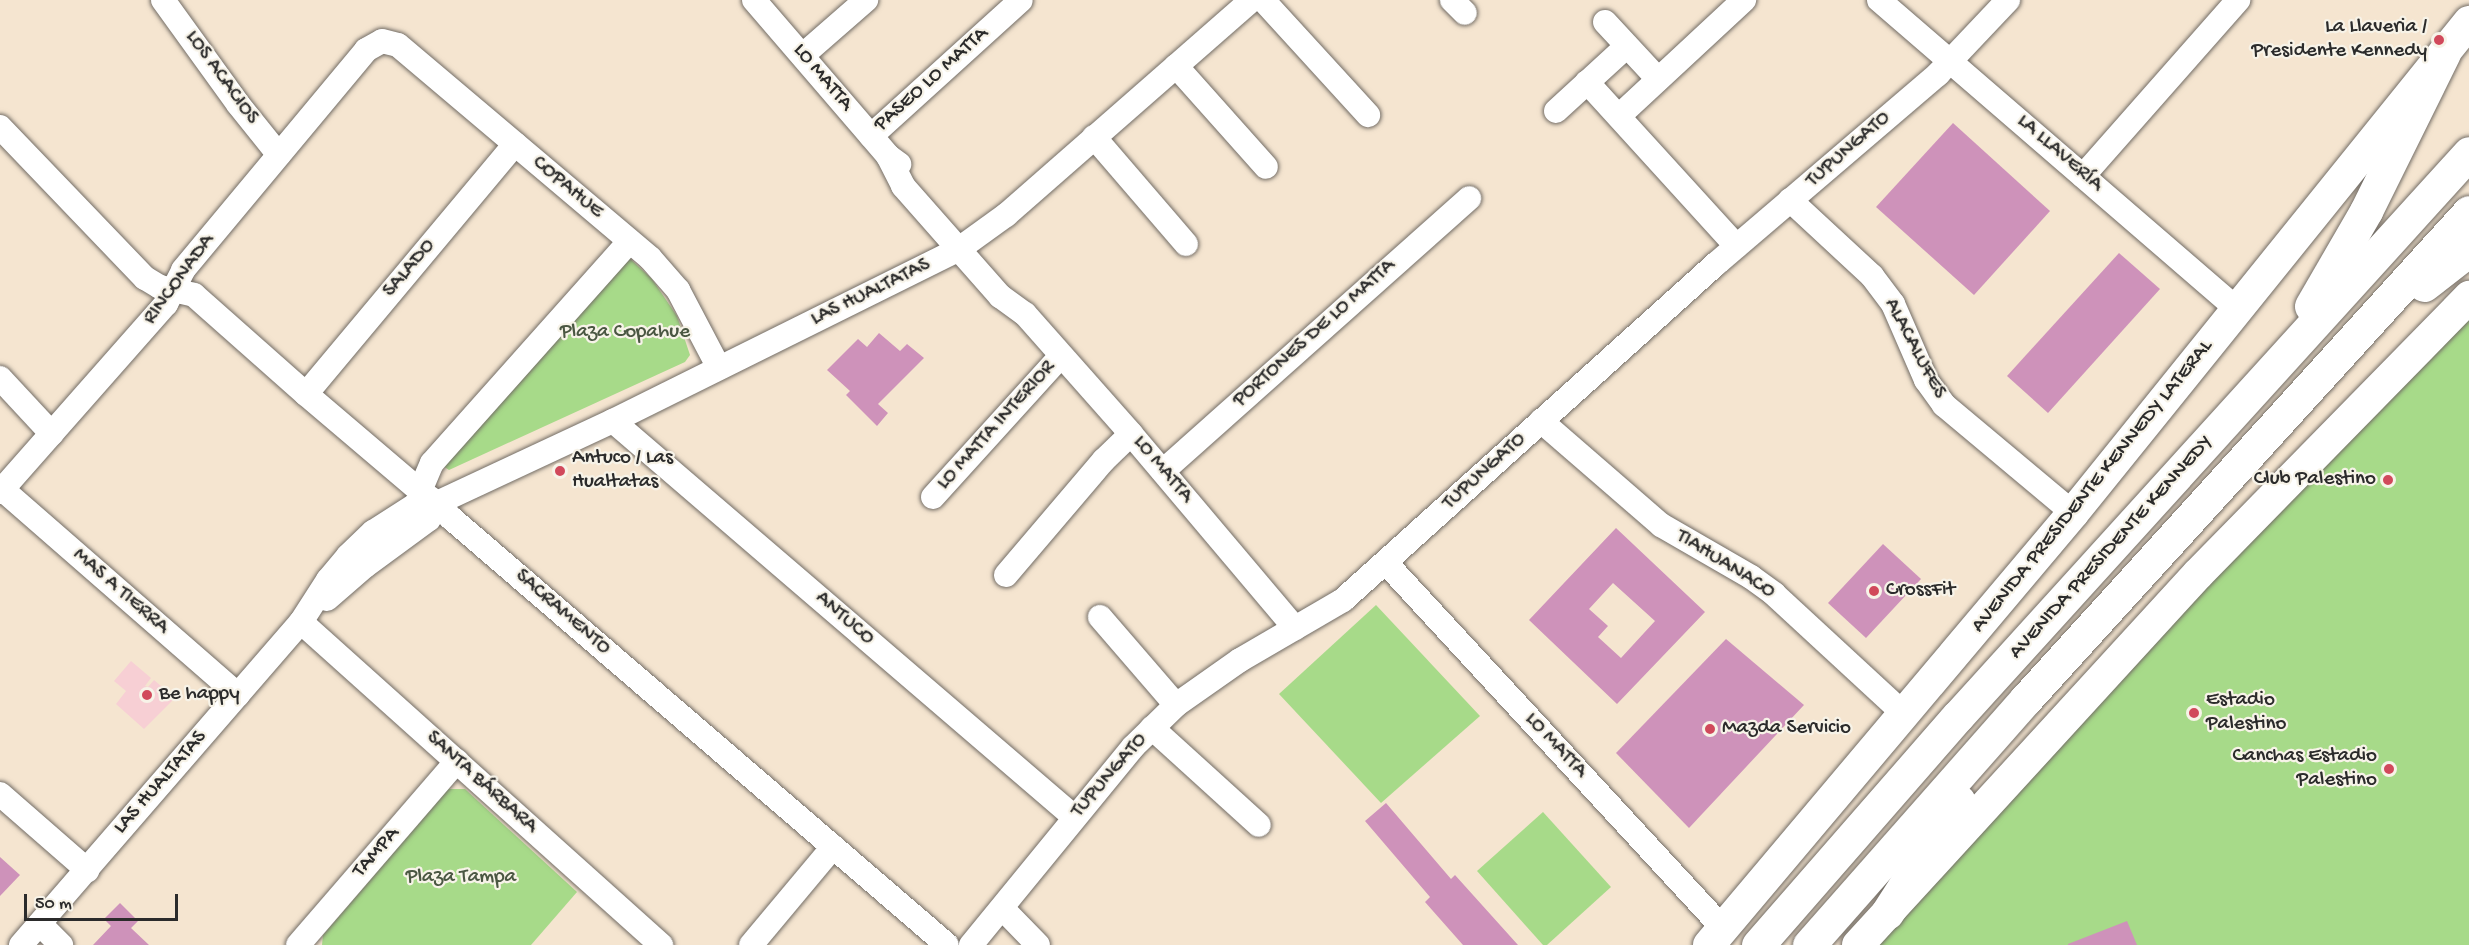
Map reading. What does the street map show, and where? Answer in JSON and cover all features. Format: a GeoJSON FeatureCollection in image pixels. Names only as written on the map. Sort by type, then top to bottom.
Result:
{"type":"FeatureCollection","features":[{"type":"Feature","properties":{"kind":"highway"},"geometry":{"type":"LineString","coordinates":[[2285,358],[2300,325],[2366,211],[2444,53]]}},
{"type":"Feature","properties":{"kind":"highway","name":"AVENIDA PRESIDENTE KENNEDY"},"geometry":{"type":"LineString","coordinates":[[1758,945],[1922,757],[2469,153]]}},
{"type":"Feature","properties":{"kind":"highway","name":"AVENIDA PRESIDENTE KENNEDY"},"geometry":{"type":"LineString","coordinates":[[1809,945],[2026,699],[2469,212]]}},
{"type":"Feature","properties":{"kind":"highway"},"geometry":{"type":"LineString","coordinates":[[2367,326],[2469,250]]}},
{"type":"Feature","properties":{"kind":"highway"},"geometry":{"type":"LineString","coordinates":[[1887,913],[2026,699]]}},
{"type":"Feature","properties":{"kind":"main road","name":"AVENIDA PRESIDENTE KENNEDY LATERAL"},"geometry":{"type":"LineString","coordinates":[[1717,937],[2073,513],[2469,22]]}},
{"type":"Feature","properties":{"kind":"main road"},"geometry":{"type":"LineString","coordinates":[[1858,945],[2198,574],[2469,297]]}},
{"type":"Feature","properties":{"kind":"street","name":"LOS ACACIOS"},"geometry":{"type":"LineString","coordinates":[[163,0],[238,104],[279,155]]}},
{"type":"Feature","properties":{"kind":"street","name":"LO MATTA"},"geometry":{"type":"LineString","coordinates":[[754,0],[888,156],[914,175],[965,245],[1016,291],[1025,314],[1163,471],[1295,628]]}},
{"type":"Feature","properties":{"kind":"street"},"geometry":{"type":"LineString","coordinates":[[803,55],[866,0]]}},
{"type":"Feature","properties":{"kind":"street","name":"PASEO LO MATTA"},"geometry":{"type":"LineString","coordinates":[[871,136],[1021,0]]}},
{"type":"Feature","properties":{"kind":"street","name":"LAS HUALTATAS"},"geometry":{"type":"LineString","coordinates":[[428,497],[613,421],[965,245],[1006,215],[1252,0]]}},
{"type":"Feature","properties":{"kind":"street"},"geometry":{"type":"LineString","coordinates":[[1263,0],[1368,115]]}},
{"type":"Feature","properties":{"kind":"street"},"geometry":{"type":"LineString","coordinates":[[1618,116],[1744,0]]}},
{"type":"Feature","properties":{"kind":"street","name":"LA LLAVERÍA"},"geometry":{"type":"LineString","coordinates":[[1879,0],[2237,309]]}},
{"type":"Feature","properties":{"kind":"street","name":"TUPUNGATO"},"geometry":{"type":"LineString","coordinates":[[971,945],[1003,909],[1074,817],[1152,728],[1176,705],[1240,660],[1343,600],[1736,246],[1951,61],[2008,0]]}},
{"type":"Feature","properties":{"kind":"street"},"geometry":{"type":"LineString","coordinates":[[2083,176],[2238,0]]}},
{"type":"Feature","properties":{"kind":"street"},"geometry":{"type":"LineString","coordinates":[[1605,22],[1658,79]]}},
{"type":"Feature","properties":{"kind":"street","name":"RINCONADA"},"geometry":{"type":"LineString","coordinates":[[1,490],[166,304],[183,270],[366,50],[382,41]]}},
{"type":"Feature","properties":{"kind":"street","name":"COPAHUE"},"geometry":{"type":"LineString","coordinates":[[382,41],[398,45],[659,267],[678,290],[719,368]]}},
{"type":"Feature","properties":{"kind":"street"},"geometry":{"type":"LineString","coordinates":[[1556,111],[1627,45]]}},
{"type":"Feature","properties":{"kind":"street"},"geometry":{"type":"LineString","coordinates":[[1176,66],[1266,166]]}},
{"type":"Feature","properties":{"kind":"street"},"geometry":{"type":"LineString","coordinates":[[1587,82],[1736,246]]}},
{"type":"Feature","properties":{"kind":"street","name":"SACRAMENTO"},"geometry":{"type":"LineString","coordinates":[[0,127],[145,278],[160,287],[195,295],[306,394],[947,945]]}},
{"type":"Feature","properties":{"kind":"street"},"geometry":{"type":"LineString","coordinates":[[1094,137],[1186,244]]}},
{"type":"Feature","properties":{"kind":"street","name":"SALADO"},"geometry":{"type":"LineString","coordinates":[[306,394],[515,144]]}},
{"type":"Feature","properties":{"kind":"street","name":"PORTONES DE LO MATTA"},"geometry":{"type":"LineString","coordinates":[[1163,471],[1468,198]]}},
{"type":"Feature","properties":{"kind":"street","name":"ALACALUFES"},"geometry":{"type":"LineString","coordinates":[[1790,200],[1872,276],[1893,304],[1926,380],[1944,405],[2073,513]]}},
{"type":"Feature","properties":{"kind":"street","name":"LAS HUALTATAS"},"geometry":{"type":"LineString","coordinates":[[21,945],[301,622],[365,566],[429,519],[428,497],[432,463],[630,241]]}},
{"type":"Feature","properties":{"kind":"street","name":"LO MATTA INTERIOR"},"geometry":{"type":"LineString","coordinates":[[933,496],[1062,356]]}},
{"type":"Feature","properties":{"kind":"street"},"geometry":{"type":"LineString","coordinates":[[0,378],[52,434]]}},
{"type":"Feature","properties":{"kind":"street","name":"ANTUCO"},"geometry":{"type":"LineString","coordinates":[[613,421],[1074,817]]}},
{"type":"Feature","properties":{"kind":"street","name":"TIAHUANACO"},"geometry":{"type":"LineString","coordinates":[[1541,421],[1661,525],[1751,577],[1774,594],[1905,715]]}},
{"type":"Feature","properties":{"kind":"street"},"geometry":{"type":"LineString","coordinates":[[1006,575],[1104,460],[1131,434]]}},
{"type":"Feature","properties":{"kind":"street","name":"MAS A TIERRA"},"geometry":{"type":"LineString","coordinates":[[1,490],[238,695]]}},
{"type":"Feature","properties":{"kind":"street","name":"LO MATTA"},"geometry":{"type":"LineString","coordinates":[[1386,563],[1717,937]]}},
{"type":"Feature","properties":{"kind":"street"},"geometry":{"type":"LineString","coordinates":[[1100,617],[1176,705]]}},
{"type":"Feature","properties":{"kind":"street","name":"SANTA BÁRBARA"},"geometry":{"type":"LineString","coordinates":[[301,622],[661,945]]}},
{"type":"Feature","properties":{"kind":"street"},"geometry":{"type":"LineString","coordinates":[[1152,728],[1259,825]]}},
{"type":"Feature","properties":{"kind":"street","name":"TAMPA"},"geometry":{"type":"LineString","coordinates":[[298,945],[457,762]]}},
{"type":"Feature","properties":{"kind":"street"},"geometry":{"type":"LineString","coordinates":[[0,794],[87,870]]}},
{"type":"Feature","properties":{"kind":"street"},"geometry":{"type":"LineString","coordinates":[[751,945],[833,848]]}},
{"type":"Feature","properties":{"kind":"street"},"geometry":{"type":"LineString","coordinates":[[1003,909],[1038,945]]}},
{"type":"Feature","properties":{"kind":"street"},"geometry":{"type":"LineString","coordinates":[[40,924],[61,945]]}},
{"type":"Feature","properties":{"kind":"shaded area","name":"Be happy"},"geometry":{"type":"Polygon","coordinates":[[[131,661],[151,678],[145,686],[148,687],[154,680],[175,698],[144,729],[116,704],[126,691],[114,681],[131,661]]]}},
{"type":"Feature","properties":{"kind":"green space","name":"Plaza Copahue"},"geometry":{"type":"Polygon","coordinates":[[[625,254],[652,279],[677,316],[690,355],[685,362],[449,470],[440,464],[625,254]]]}},
{"type":"Feature","properties":{"kind":"green space","name":"Club Palestino"},"geometry":{"type":"Polygon","coordinates":[[[2469,315],[2469,945],[1868,945],[2144,646],[2469,315]]]}},
{"type":"Feature","properties":{"kind":"green space"},"geometry":{"type":"Polygon","coordinates":[[[1376,605],[1480,716],[1381,803],[1279,694],[1376,605]]]}},
{"type":"Feature","properties":{"kind":"green space","name":"Plaza Tampa"},"geometry":{"type":"Polygon","coordinates":[[[448,789],[465,789],[577,892],[531,945],[322,945],[323,935],[448,789]]]}},
{"type":"Feature","properties":{"kind":"green space"},"geometry":{"type":"Polygon","coordinates":[[[1543,812],[1611,887],[1547,945],[1543,945],[1477,871],[1543,812]]]}},
{"type":"Feature","properties":{"kind":"building"},"geometry":{"type":"Polygon","coordinates":[[[1953,123],[2050,211],[1974,295],[1876,207],[1953,123]]]}},
{"type":"Feature","properties":{"kind":"building"},"geometry":{"type":"Polygon","coordinates":[[[2119,253],[2160,289],[2048,413],[2007,376],[2119,253]]]}},
{"type":"Feature","properties":{"kind":"building"},"geometry":{"type":"Polygon","coordinates":[[[879,333],[900,351],[907,344],[924,358],[878,404],[888,413],[877,426],[846,395],[850,391],[827,370],[858,339],[867,347],[879,333]]]}},
{"type":"Feature","properties":{"kind":"building"},"geometry":{"type":"Polygon","coordinates":[[[1616,528],[1705,612],[1617,704],[1529,620],[1616,528]],[[1613,583],[1589,609],[1608,626],[1598,637],[1621,658],[1655,621],[1613,583]]]}},
{"type":"Feature","properties":{"kind":"building","name":"CrossFit"},"geometry":{"type":"Polygon","coordinates":[[[1883,544],[1921,579],[1866,638],[1828,603],[1883,544]]]}},
{"type":"Feature","properties":{"kind":"building","name":"Mazda Servicio"},"geometry":{"type":"Polygon","coordinates":[[[1726,639],[1804,705],[1689,828],[1616,753],[1726,639]]]}},
{"type":"Feature","properties":{"kind":"building"},"geometry":{"type":"Polygon","coordinates":[[[1386,803],[1451,879],[1455,875],[1518,945],[1463,945],[1425,902],[1430,897],[1365,821],[1386,803]]]}},
{"type":"Feature","properties":{"kind":"building"},"geometry":{"type":"Polygon","coordinates":[[[0,857],[20,875],[0,896],[0,857]]]}},
{"type":"Feature","properties":{"kind":"building"},"geometry":{"type":"Polygon","coordinates":[[[120,903],[138,921],[131,928],[149,945],[93,945],[111,926],[104,919],[120,903]]]}},
{"type":"Feature","properties":{"kind":"building"},"geometry":{"type":"Polygon","coordinates":[[[2127,921],[2137,945],[2068,945],[2068,944],[2127,921]]]}},
{"type":"Feature","properties":{"kind":"place","name":"La Llaveria / Presidente Kennedy"},"geometry":{"type":"Point","coordinates":[2439,40]}},
{"type":"Feature","properties":{"kind":"place","name":"Antuco / Las Hualtatas"},"geometry":{"type":"Point","coordinates":[560,471]}},
{"type":"Feature","properties":{"kind":"place","name":"Club Palestino"},"geometry":{"type":"Point","coordinates":[2388,480]}},
{"type":"Feature","properties":{"kind":"place","name":"CrossFit"},"geometry":{"type":"Point","coordinates":[1874,591]}},
{"type":"Feature","properties":{"kind":"place","name":"Be happy"},"geometry":{"type":"Point","coordinates":[147,695]}},
{"type":"Feature","properties":{"kind":"place","name":"Estadio Palestino"},"geometry":{"type":"Point","coordinates":[2194,713]}},
{"type":"Feature","properties":{"kind":"place","name":"Mazda Servicio"},"geometry":{"type":"Point","coordinates":[1710,729]}},
{"type":"Feature","properties":{"kind":"place","name":"Canchas Estadio Palestino"},"geometry":{"type":"Point","coordinates":[2389,769]}}]}
